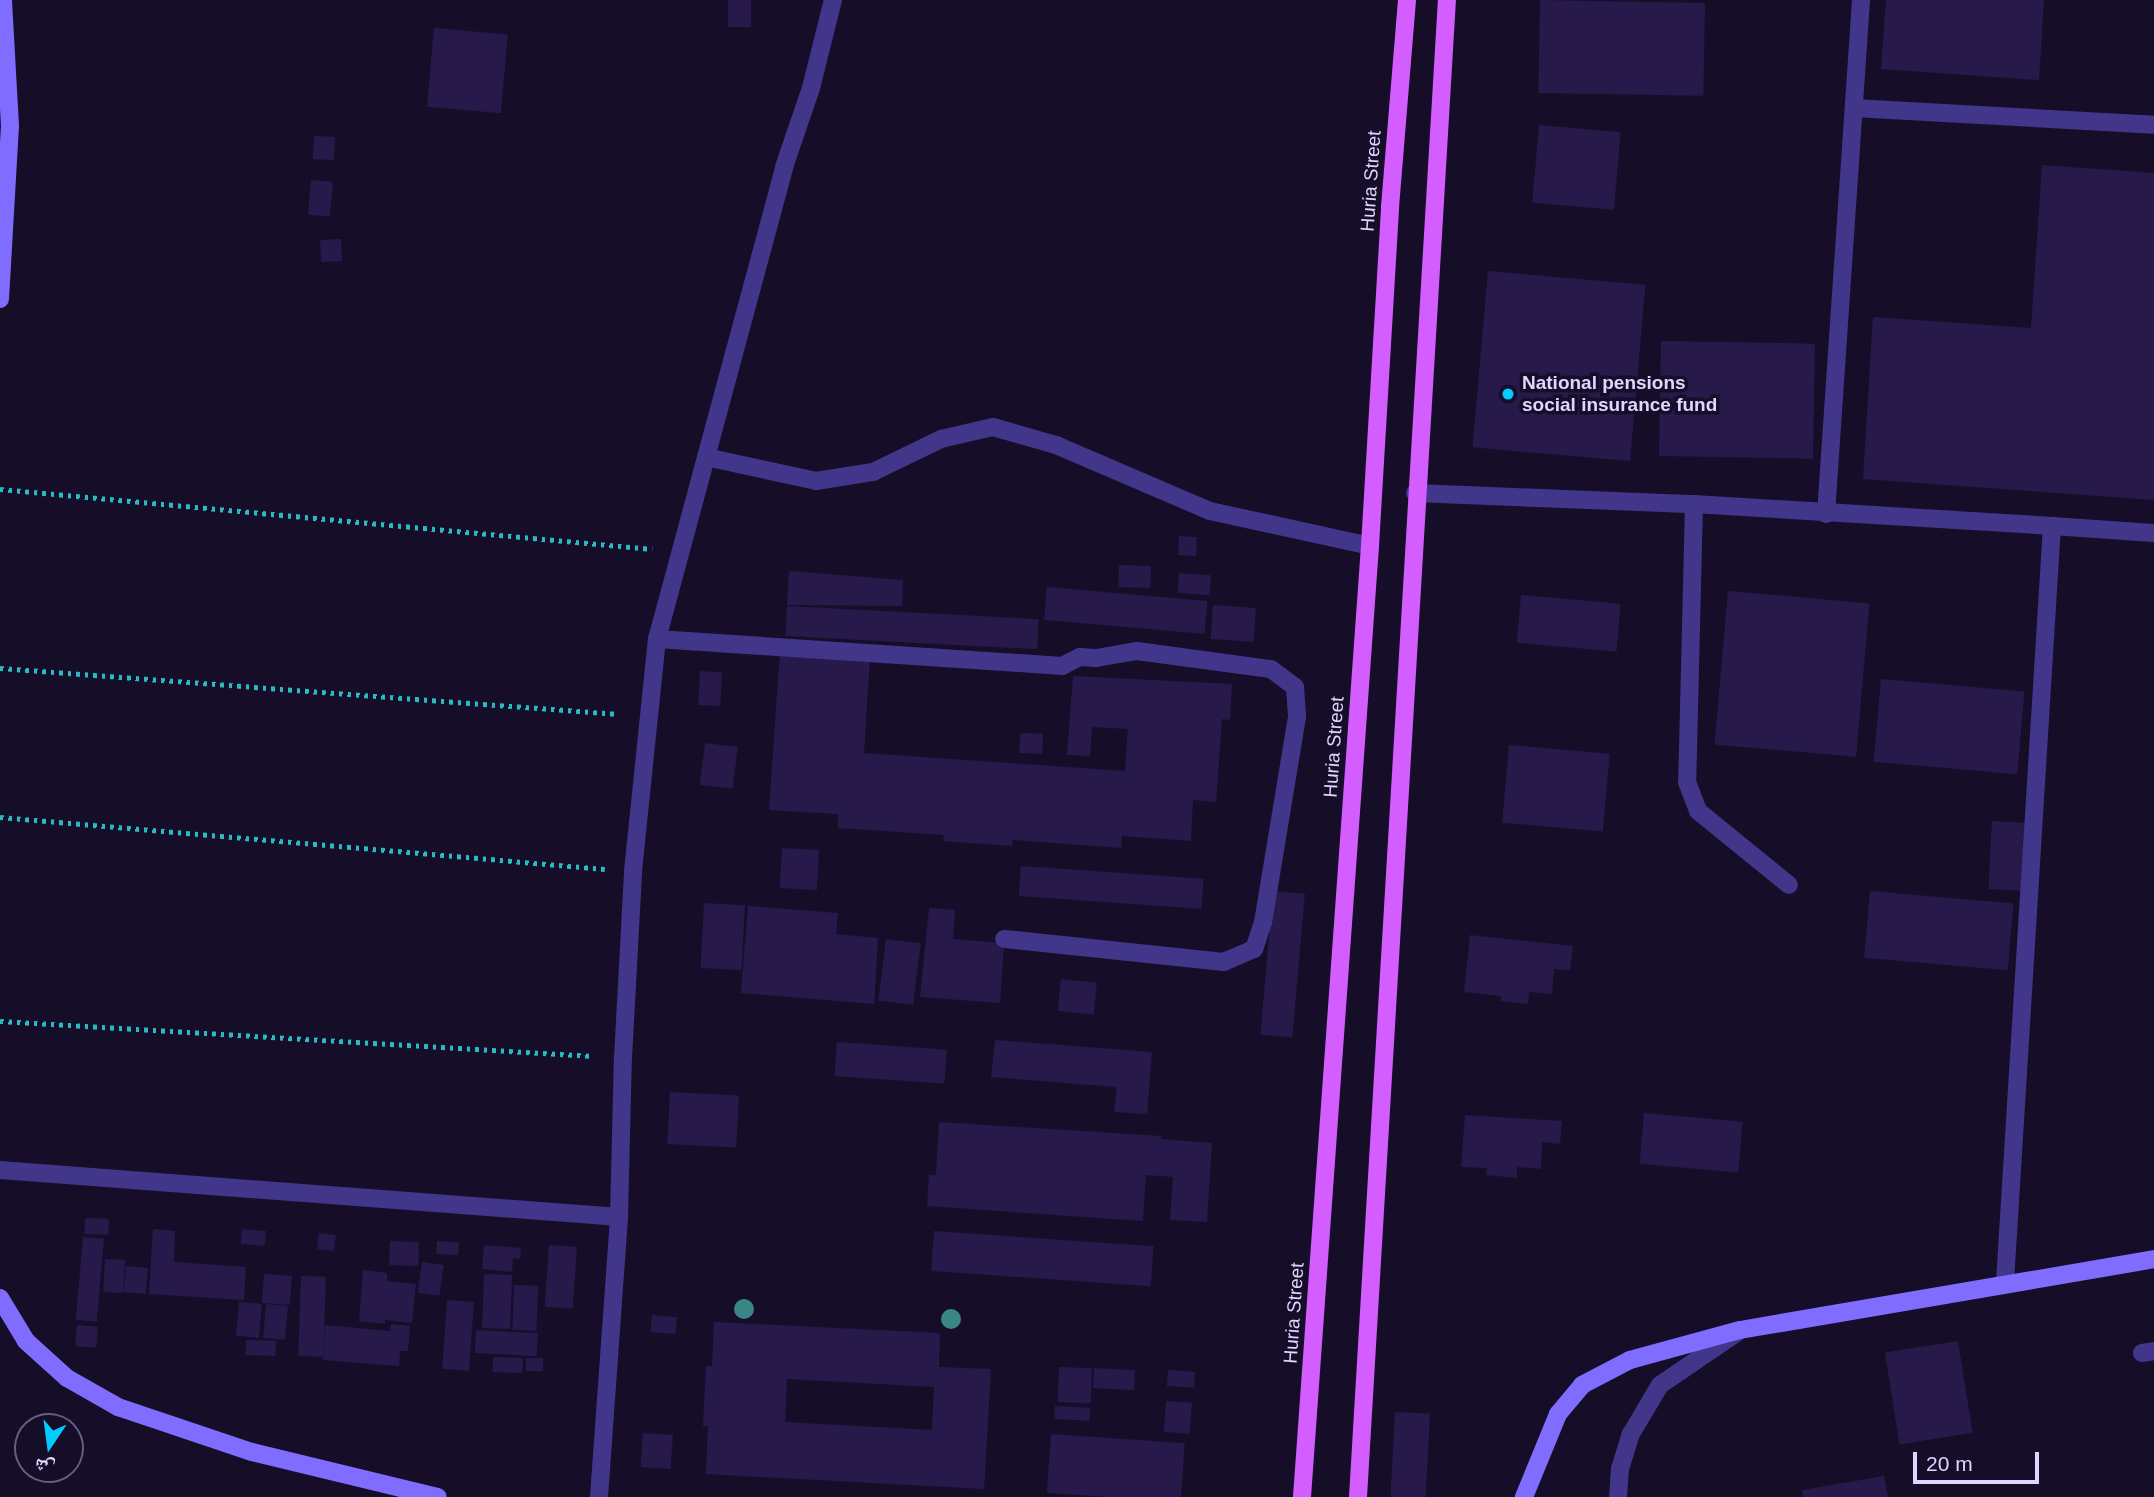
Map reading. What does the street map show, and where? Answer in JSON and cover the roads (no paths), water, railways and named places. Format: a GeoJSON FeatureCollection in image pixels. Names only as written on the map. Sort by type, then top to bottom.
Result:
{"type":"FeatureCollection","features":[{"type":"Feature","properties":{"kind":"main road","name":"Huria Street"},"geometry":{"type":"LineString","coordinates":[[1302,1497],[1370,546],[1390,207],[1407,0]]}},
{"type":"Feature","properties":{"kind":"main road"},"geometry":{"type":"LineString","coordinates":[[1358,1497],[1415,492],[1447,0]]}},
{"type":"Feature","properties":{"kind":"street"},"geometry":{"type":"LineString","coordinates":[[599,1497],[619,1217],[623,1058],[634,871],[647,717],[657,639],[784,167],[811,88],[833,0]]}},
{"type":"Feature","properties":{"kind":"street"},"geometry":{"type":"LineString","coordinates":[[1826,514],[1861,0]]}},
{"type":"Feature","properties":{"kind":"street"},"geometry":{"type":"LineString","coordinates":[[0,299],[5,126],[3,8]]}},
{"type":"Feature","properties":{"kind":"street"},"geometry":{"type":"LineString","coordinates":[[1853,108],[2154,125]]}},
{"type":"Feature","properties":{"kind":"street"},"geometry":{"type":"LineString","coordinates":[[706,457],[816,481],[873,472],[941,439],[993,427],[1056,445],[1210,511],[1370,546]]}},
{"type":"Feature","properties":{"kind":"street"},"geometry":{"type":"LineString","coordinates":[[1415,492],[1694,504],[2154,533]]}},
{"type":"Feature","properties":{"kind":"street"},"geometry":{"type":"LineString","coordinates":[[1694,504],[1687,782],[1698,811],[1789,885]]}},
{"type":"Feature","properties":{"kind":"street"},"geometry":{"type":"LineString","coordinates":[[2005,1282],[2052,526]]}},
{"type":"Feature","properties":{"kind":"street"},"geometry":{"type":"LineString","coordinates":[[657,639],[1062,666],[1080,657],[1096,658],[1137,651],[1270,669],[1295,687],[1297,717],[1263,922],[1254,949],[1224,962],[1004,939]]}},
{"type":"Feature","properties":{"kind":"street"},"geometry":{"type":"LineString","coordinates":[[0,1170],[619,1217]]}},
{"type":"Feature","properties":{"kind":"street"},"geometry":{"type":"LineString","coordinates":[[1524,1497],[1558,1414],[1582,1385],[1630,1360],[1740,1330],[2005,1282],[2154,1259]]}},
{"type":"Feature","properties":{"kind":"street"},"geometry":{"type":"LineString","coordinates":[[0,1298],[26,1341],[66,1378],[118,1407],[251,1452],[438,1497]]}},
{"type":"Feature","properties":{"kind":"street"},"geometry":{"type":"LineString","coordinates":[[1618,1497],[1620,1469],[1631,1434],[1660,1385],[1740,1330]]}},
{"type":"Feature","properties":{"kind":"place","name":"National pensions social insurance fund"},"geometry":{"type":"Point","coordinates":[1508,394]}}]}
